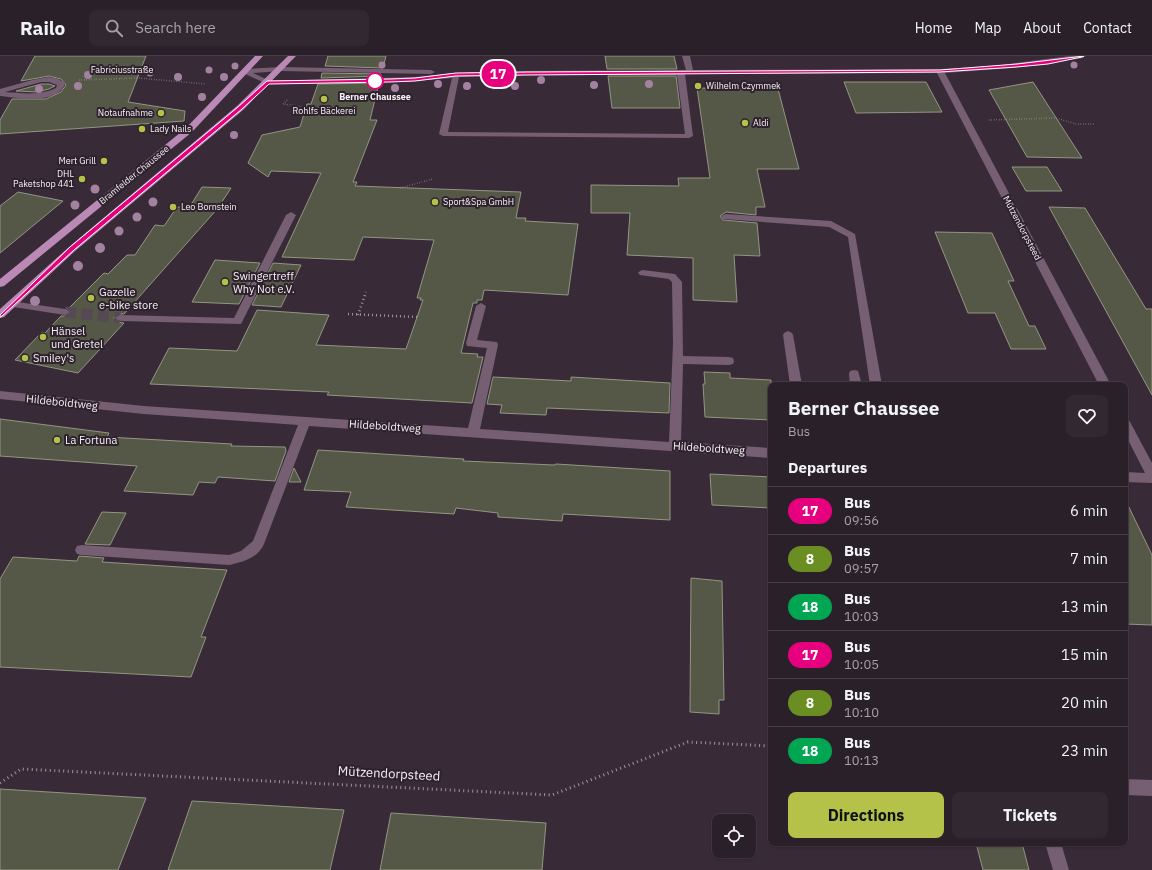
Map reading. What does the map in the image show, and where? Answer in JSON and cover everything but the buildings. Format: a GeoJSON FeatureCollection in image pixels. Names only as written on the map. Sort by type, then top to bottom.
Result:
{"type":"FeatureCollection","features":[{"type":"Feature","properties":{"kind":"main road","name":"Bramfelder Chaussee"},"geometry":{"type":"LineString","coordinates":[[0,284],[189,130],[260,56]]}},
{"type":"Feature","properties":{"kind":"main road","name":"Bramfelder Chaussee"},"geometry":{"type":"LineString","coordinates":[[0,314],[72,248],[240,108],[281,69],[292,56]]}},
{"type":"Feature","properties":{"kind":"street"},"geometry":{"type":"LineString","coordinates":[[686,56],[690,73]]}},
{"type":"Feature","properties":{"kind":"street"},"geometry":{"type":"LineString","coordinates":[[245,72],[281,69],[333,71],[416,71],[456,74],[940,71],[1025,65],[1082,56]]}},
{"type":"Feature","properties":{"kind":"street","name":"Mützendorpsteed"},"geometry":{"type":"LineString","coordinates":[[940,71],[1103,382]]}},
{"type":"Feature","properties":{"kind":"street"},"geometry":{"type":"LineString","coordinates":[[245,72],[267,82],[415,79],[456,74]]}},
{"type":"Feature","properties":{"kind":"street"},"geometry":{"type":"LineString","coordinates":[[456,74],[443,134],[689,136],[681,73]]}},
{"type":"Feature","properties":{"kind":"street"},"geometry":{"type":"LineString","coordinates":[[0,91],[44,79],[57,80],[61,84],[59,89],[45,96],[34,97],[0,94]]}},
{"type":"Feature","properties":{"kind":"street"},"geometry":{"type":"LineString","coordinates":[[120,318],[237,322],[291,215]]}},
{"type":"Feature","properties":{"kind":"street"},"geometry":{"type":"LineString","coordinates":[[726,218],[831,224],[852,236],[876,382]]}},
{"type":"Feature","properties":{"kind":"street"},"geometry":{"type":"LineString","coordinates":[[643,274],[672,276],[677,282],[675,446]]}},
{"type":"Feature","properties":{"kind":"street"},"geometry":{"type":"LineString","coordinates":[[11,304],[65,312]]}},
{"type":"Feature","properties":{"kind":"street"},"geometry":{"type":"LineString","coordinates":[[473,432],[493,345],[471,343],[481,306]]}},
{"type":"Feature","properties":{"kind":"street"},"geometry":{"type":"LineString","coordinates":[[788,335],[796,382]]}},
{"type":"Feature","properties":{"kind":"street"},"geometry":{"type":"LineString","coordinates":[[677,360],[729,361]]}},
{"type":"Feature","properties":{"kind":"street"},"geometry":{"type":"LineString","coordinates":[[854,374],[855,382]]}},
{"type":"Feature","properties":{"kind":"street","name":"Hildeboldtweg"},"geometry":{"type":"LineString","coordinates":[[0,395],[144,410],[768,452]]}},
{"type":"Feature","properties":{"kind":"street"},"geometry":{"type":"LineString","coordinates":[[82,550],[229,560],[251,553],[258,544],[305,421]]}},
{"type":"Feature","properties":{"kind":"street"},"geometry":{"type":"LineString","coordinates":[[1128,429],[1152,474]]}},
{"type":"Feature","properties":{"kind":"street"},"geometry":{"type":"LineString","coordinates":[[1128,476],[1152,478]]}},
{"type":"Feature","properties":{"kind":"street"},"geometry":{"type":"LineString","coordinates":[[1128,787],[1152,788]]}},
{"type":"Feature","properties":{"kind":"street"},"geometry":{"type":"LineString","coordinates":[[1054,846],[1061,870]]}},
{"type":"Feature","properties":{"kind":"path","name":"Fabriciusstraße"},"geometry":{"type":"LineString","coordinates":[[61,84],[83,80],[138,78],[206,84]]}},
{"type":"Feature","properties":{"kind":"path"},"geometry":{"type":"LineString","coordinates":[[966,122],[1056,118],[1076,124],[1094,124]]}},
{"type":"Feature","properties":{"kind":"path"},"geometry":{"type":"LineString","coordinates":[[400,188],[433,179]]}},
{"type":"Feature","properties":{"kind":"path"},"geometry":{"type":"LineString","coordinates":[[358,314],[366,292]]}},
{"type":"Feature","properties":{"kind":"path"},"geometry":{"type":"LineString","coordinates":[[348,314],[417,317]]}},
{"type":"Feature","properties":{"kind":"path","name":"Mützendorpsteed"},"geometry":{"type":"LineString","coordinates":[[0,783],[21,770],[552,795],[688,742],[768,746]]}},
{"type":"Feature","properties":{"kind":"tunnel"},"geometry":{"type":"LineString","coordinates":[[65,312],[120,318]]}},
{"type":"Feature","properties":{"kind":"bus line","name":"17"},"geometry":{"type":"LineString","coordinates":[[0,315],[72,248],[240,108],[267,82],[415,79],[456,74],[940,71],[986,69],[1048,62],[1082,56]]}},
{"type":"Feature","properties":{"kind":"place","name":"Berner Chaussee"},"geometry":{"type":"Point","coordinates":[375,81]}},
{"type":"Feature","properties":{"kind":"place","name":"Wilhelm Czymmek"},"geometry":{"type":"Point","coordinates":[698,86]}},
{"type":"Feature","properties":{"kind":"place","name":"Rohlfs Bäckerei"},"geometry":{"type":"Point","coordinates":[324,99]}},
{"type":"Feature","properties":{"kind":"place","name":"Notaufnahme"},"geometry":{"type":"Point","coordinates":[161,113]}},
{"type":"Feature","properties":{"kind":"place","name":"Aldi"},"geometry":{"type":"Point","coordinates":[745,123]}},
{"type":"Feature","properties":{"kind":"place","name":"Lady Nails"},"geometry":{"type":"Point","coordinates":[142,129]}},
{"type":"Feature","properties":{"kind":"place","name":"Mert Grill"},"geometry":{"type":"Point","coordinates":[104,161]}},
{"type":"Feature","properties":{"kind":"place","name":"DHL Paketshop 441"},"geometry":{"type":"Point","coordinates":[82,179]}},
{"type":"Feature","properties":{"kind":"place","name":"Sport&Spa GmbH"},"geometry":{"type":"Point","coordinates":[435,202]}},
{"type":"Feature","properties":{"kind":"place","name":"Leo Bornstein"},"geometry":{"type":"Point","coordinates":[173,207]}},
{"type":"Feature","properties":{"kind":"place","name":"Swingertreff Why Not e.V."},"geometry":{"type":"Point","coordinates":[225,282]}},
{"type":"Feature","properties":{"kind":"place","name":"Gazelle e-bike store"},"geometry":{"type":"Point","coordinates":[91,298]}},
{"type":"Feature","properties":{"kind":"place","name":"Hänsel und Gretel"},"geometry":{"type":"Point","coordinates":[43,337]}},
{"type":"Feature","properties":{"kind":"place","name":"Smiley's"},"geometry":{"type":"Point","coordinates":[25,358]}},
{"type":"Feature","properties":{"kind":"place","name":"La Fortuna"},"geometry":{"type":"Point","coordinates":[57,440]}}]}
